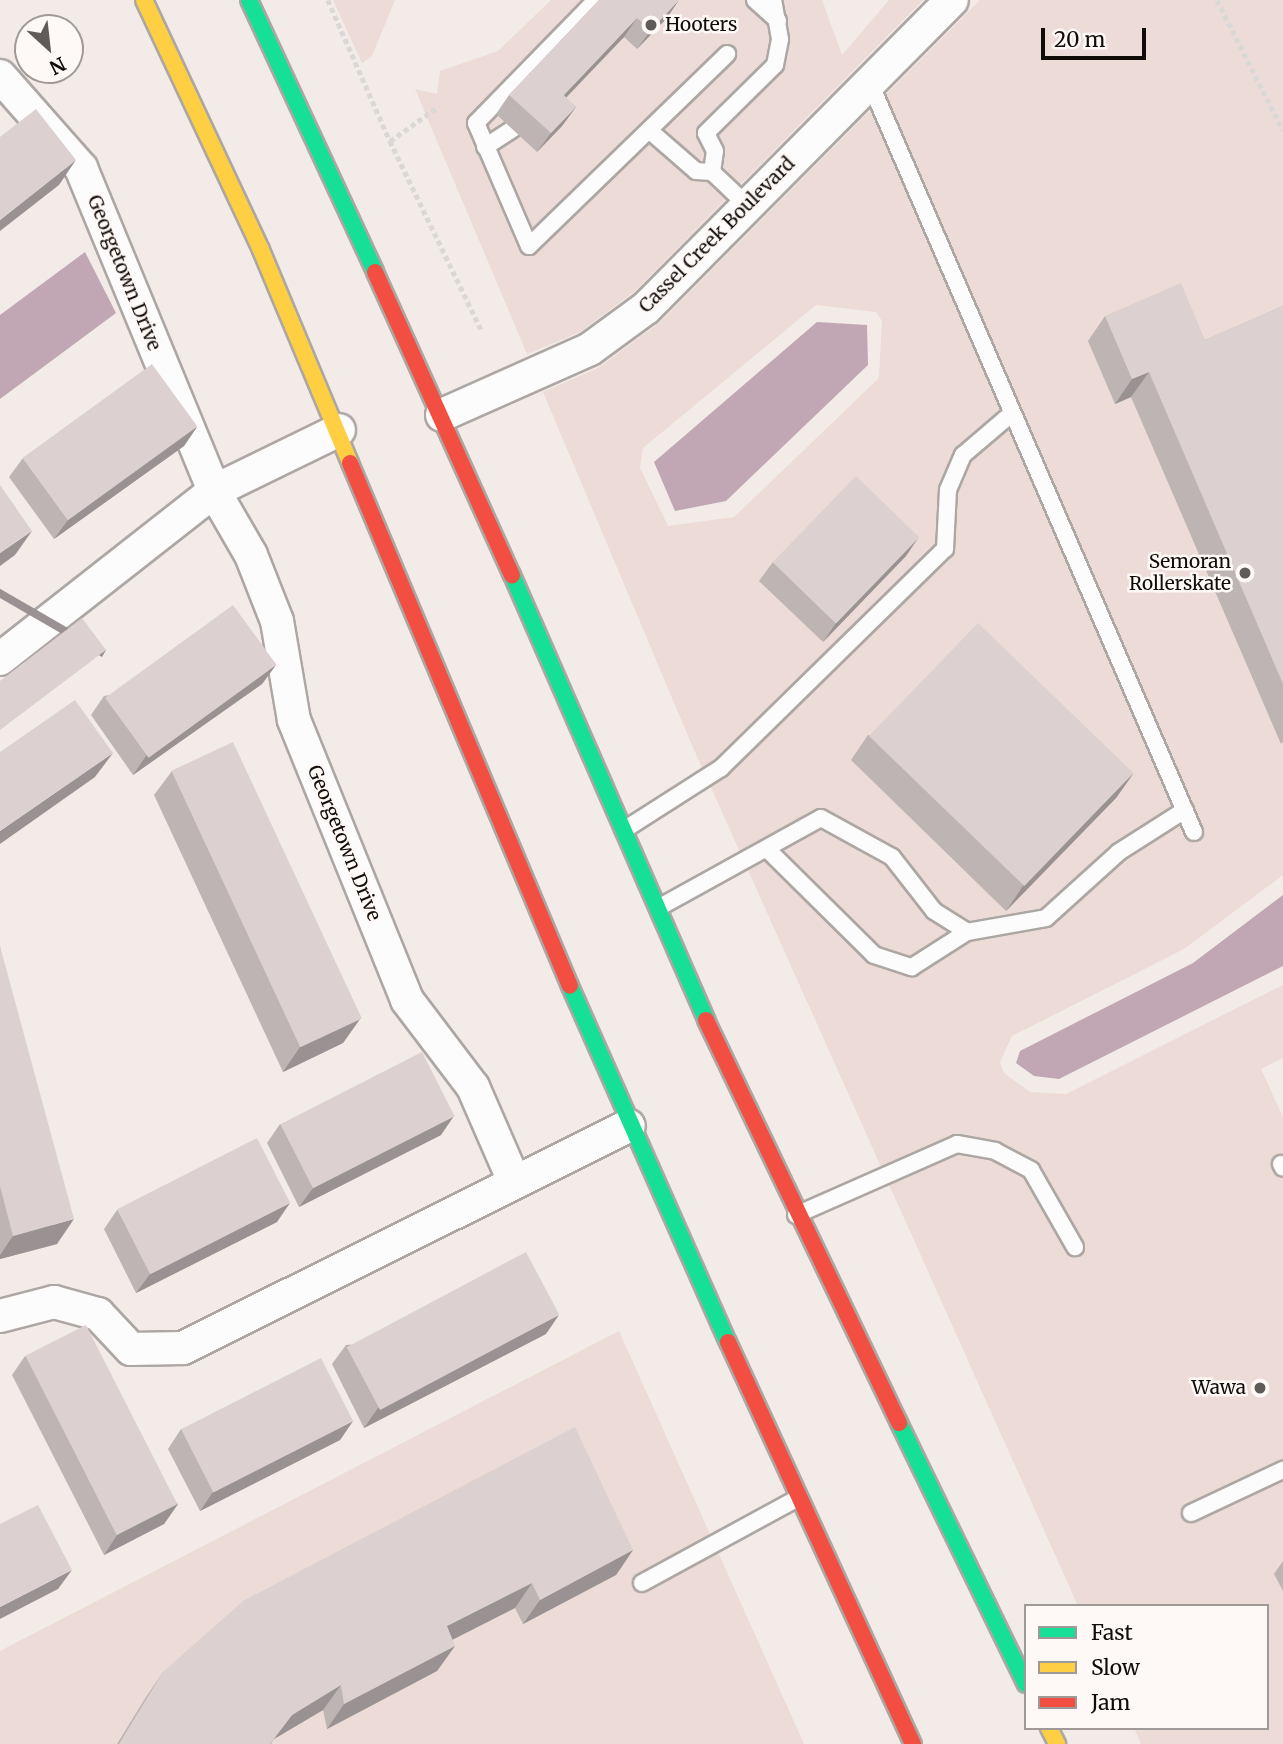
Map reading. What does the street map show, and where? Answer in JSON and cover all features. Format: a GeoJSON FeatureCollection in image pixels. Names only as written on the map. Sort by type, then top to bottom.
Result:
{"type":"FeatureCollection","features":[{"type":"Feature","properties":{"kind":"main road"},"geometry":{"type":"LineString","coordinates":[[144,0],[338,430],[629,1126],[796,1499],[913,1744]]}},
{"type":"Feature","properties":{"kind":"main road"},"geometry":{"type":"LineString","coordinates":[[249,0],[442,415],[658,908],[796,1214],[1024,1680]]}},
{"type":"Feature","properties":{"kind":"street","name":"Cassel Creek Boulevard"},"geometry":{"type":"LineString","coordinates":[[442,415],[590,349],[646,308],[952,0]]}},
{"type":"Feature","properties":{"kind":"street","name":"Georgetown Drive"},"geometry":{"type":"LineString","coordinates":[[0,76],[81,168],[214,491],[251,555],[277,621],[294,720],[407,1000],[473,1087],[513,1179]]}},
{"type":"Feature","properties":{"kind":"street"},"geometry":{"type":"LineString","coordinates":[[0,659],[214,491],[338,430]]}},
{"type":"Feature","properties":{"kind":"street"},"geometry":{"type":"LineString","coordinates":[[0,1316],[54,1302],[98,1314],[131,1349],[183,1348],[513,1179],[629,1126]]}},
{"type":"Feature","properties":{"kind":"lane"},"geometry":{"type":"LineString","coordinates":[[596,0],[476,123],[529,246],[727,54]]}},
{"type":"Feature","properties":{"kind":"lane"},"geometry":{"type":"LineString","coordinates":[[755,0],[778,21]]}},
{"type":"Feature","properties":{"kind":"lane"},"geometry":{"type":"LineString","coordinates":[[712,172],[715,151],[706,133],[775,65],[778,21],[773,0]]}},
{"type":"Feature","properties":{"kind":"lane"},"geometry":{"type":"LineString","coordinates":[[870,83],[1011,414],[1194,831]]}},
{"type":"Feature","properties":{"kind":"lane"},"geometry":{"type":"LineString","coordinates":[[485,147],[513,129]]}},
{"type":"Feature","properties":{"kind":"lane"},"geometry":{"type":"LineString","coordinates":[[650,131],[696,171],[712,172],[748,206]]}},
{"type":"Feature","properties":{"kind":"lane"},"geometry":{"type":"LineString","coordinates":[[624,830],[721,768],[945,549],[948,489],[963,456],[1011,414]]}},
{"type":"Feature","properties":{"kind":"lane"},"geometry":{"type":"LineString","coordinates":[[768,850],[874,955],[912,967],[967,932],[1046,918],[1119,852],[1185,810]]}},
{"type":"Feature","properties":{"kind":"lane"},"geometry":{"type":"LineString","coordinates":[[658,908],[768,850],[821,818],[891,857],[934,911],[967,932]]}},
{"type":"Feature","properties":{"kind":"lane"},"geometry":{"type":"LineString","coordinates":[[796,1214],[957,1144],[996,1151],[1031,1170],[1075,1247]]}},
{"type":"Feature","properties":{"kind":"lane"},"geometry":{"type":"LineString","coordinates":[[1191,1513],[1283,1470]]}},
{"type":"Feature","properties":{"kind":"lane"},"geometry":{"type":"LineString","coordinates":[[642,1583],[796,1499]]}},
{"type":"Feature","properties":{"kind":"path"},"geometry":{"type":"LineString","coordinates":[[328,0],[390,141],[482,331]]}},
{"type":"Feature","properties":{"kind":"path"},"geometry":{"type":"LineString","coordinates":[[1217,0],[1283,130]]}},
{"type":"Feature","properties":{"kind":"path"},"geometry":{"type":"LineString","coordinates":[[390,141],[439,106]]}},
{"type":"Feature","properties":{"kind":"shaded area"},"geometry":{"type":"Polygon","coordinates":[[[333,0],[395,0],[372,56],[362,63],[333,0]]]}},
{"type":"Feature","properties":{"kind":"shaded area"},"geometry":{"type":"Polygon","coordinates":[[[551,0],[822,0],[842,55],[889,0],[923,0],[634,292],[580,332],[527,354],[415,89],[437,94],[440,71],[498,51],[551,0]]]}},
{"type":"Feature","properties":{"kind":"shaded area"},"geometry":{"type":"Polygon","coordinates":[[[980,0],[1283,0],[1283,875],[1184,949],[1012,1036],[1000,1062],[1004,1073],[1030,1092],[1066,1094],[1283,985],[1283,1058],[1261,1069],[1283,1117],[1283,1744],[1141,1744],[1135,1730],[1269,1730],[1269,1604],[1077,1604],[691,743],[543,392],[598,368],[659,323],[980,0]],[[816,305],[643,448],[640,468],[668,526],[734,517],[879,378],[882,321],[876,312],[816,305]]]}},
{"type":"Feature","properties":{"kind":"shaded area"},"geometry":{"type":"Polygon","coordinates":[[[85,252],[116,313],[0,399],[0,315],[85,252]]]}},
{"type":"Feature","properties":{"kind":"shaded area"},"geometry":{"type":"Polygon","coordinates":[[[817,322],[867,325],[868,365],[726,501],[675,511],[654,462],[817,322]]]}},
{"type":"Feature","properties":{"kind":"shaded area"},"geometry":{"type":"Polygon","coordinates":[[[1283,895],[1283,966],[1059,1079],[1034,1076],[1016,1063],[1020,1051],[1193,963],[1283,895]]]}},
{"type":"Feature","properties":{"kind":"shaded area"},"geometry":{"type":"Polygon","coordinates":[[[619,1331],[804,1744],[0,1744],[0,1651],[619,1331]]]}},
{"type":"Feature","properties":{"kind":"building"},"geometry":{"type":"Polygon","coordinates":[[[599,0],[679,0],[651,30],[637,18],[564,95],[576,107],[551,133],[509,95],[599,0]]]}},
{"type":"Feature","properties":{"kind":"building"},"geometry":{"type":"Polygon","coordinates":[[[36,109],[76,160],[0,220],[0,137],[36,109]]]}},
{"type":"Feature","properties":{"kind":"building","name":"Semoran Rollerskate"},"geometry":{"type":"Polygon","coordinates":[[[1181,283],[1205,340],[1283,306],[1283,684],[1149,372],[1132,379],[1105,316],[1181,283]]]}},
{"type":"Feature","properties":{"kind":"building"},"geometry":{"type":"Polygon","coordinates":[[[152,364],[197,426],[68,520],[23,458],[152,364]]]}},
{"type":"Feature","properties":{"kind":"building"},"geometry":{"type":"Polygon","coordinates":[[[856,476],[919,537],[836,623],[773,562],[856,476]]]}},
{"type":"Feature","properties":{"kind":"building"},"geometry":{"type":"Polygon","coordinates":[[[0,485],[32,531],[0,553],[0,485]]]}},
{"type":"Feature","properties":{"kind":"building"},"geometry":{"type":"Polygon","coordinates":[[[233,605],[276,665],[149,758],[105,698],[233,605]]]}},
{"type":"Feature","properties":{"kind":"building"},"geometry":{"type":"Polygon","coordinates":[[[82,618],[106,650],[0,730],[0,681],[82,618]]]}},
{"type":"Feature","properties":{"kind":"building"},"geometry":{"type":"Polygon","coordinates":[[[978,623],[1133,773],[1024,886],[869,736],[978,623]]]}},
{"type":"Feature","properties":{"kind":"building"},"geometry":{"type":"Polygon","coordinates":[[[75,700],[113,753],[0,831],[0,752],[75,700]]]}},
{"type":"Feature","properties":{"kind":"building"},"geometry":{"type":"Polygon","coordinates":[[[233,742],[362,1018],[300,1047],[171,771],[233,742]]]}},
{"type":"Feature","properties":{"kind":"building"},"geometry":{"type":"Polygon","coordinates":[[[0,946],[74,1219],[13,1236],[0,1186],[0,946]]]}},
{"type":"Feature","properties":{"kind":"building"},"geometry":{"type":"Polygon","coordinates":[[[422,1052],[455,1116],[313,1188],[280,1124],[422,1052]]]}},
{"type":"Feature","properties":{"kind":"building"},"geometry":{"type":"Polygon","coordinates":[[[257,1138],[290,1203],[150,1274],[117,1209],[257,1138]]]}},
{"type":"Feature","properties":{"kind":"building"},"geometry":{"type":"Polygon","coordinates":[[[526,1252],[559,1315],[380,1410],[347,1347],[526,1252]]]}},
{"type":"Feature","properties":{"kind":"building"},"geometry":{"type":"Polygon","coordinates":[[[86,1325],[177,1504],[117,1535],[25,1356],[86,1325]]]}},
{"type":"Feature","properties":{"kind":"building"},"geometry":{"type":"Polygon","coordinates":[[[321,1358],[353,1421],[213,1493],[181,1429],[321,1358]]]}},
{"type":"Feature","properties":{"kind":"building"},"geometry":{"type":"Polygon","coordinates":[[[575,1427],[633,1550],[540,1600],[532,1583],[447,1626],[455,1646],[344,1704],[341,1685],[292,1715],[270,1744],[119,1744],[163,1672],[243,1601],[575,1427]]]}},
{"type":"Feature","properties":{"kind":"building"},"geometry":{"type":"Polygon","coordinates":[[[38,1505],[72,1570],[0,1607],[0,1524],[38,1505]]]}},
{"type":"Feature","properties":{"kind":"traffic: fast"},"geometry":{"type":"LineString","coordinates":[[249,0],[375,272]]}},
{"type":"Feature","properties":{"kind":"traffic: fast"},"geometry":{"type":"LineString","coordinates":[[512,575],[706,1020]]}},
{"type":"Feature","properties":{"kind":"traffic: fast"},"geometry":{"type":"LineString","coordinates":[[570,986],[728,1342]]}},
{"type":"Feature","properties":{"kind":"traffic: fast"},"geometry":{"type":"LineString","coordinates":[[899,1423],[1024,1680]]}},
{"type":"Feature","properties":{"kind":"traffic: slow"},"geometry":{"type":"LineString","coordinates":[[144,0],[261,250],[350,463]]}},
{"type":"Feature","properties":{"kind":"traffic: slow"},"geometry":{"type":"LineString","coordinates":[[1050,1730],[1057,1744]]}},
{"type":"Feature","properties":{"kind":"traffic: jam"},"geometry":{"type":"LineString","coordinates":[[375,272],[512,575]]}},
{"type":"Feature","properties":{"kind":"traffic: jam"},"geometry":{"type":"LineString","coordinates":[[350,463],[570,986]]}},
{"type":"Feature","properties":{"kind":"traffic: jam"},"geometry":{"type":"LineString","coordinates":[[706,1020],[899,1423]]}},
{"type":"Feature","properties":{"kind":"traffic: jam"},"geometry":{"type":"LineString","coordinates":[[728,1342],[913,1744]]}},
{"type":"Feature","properties":{"kind":"place","name":"Hooters"},"geometry":{"type":"Point","coordinates":[651,25]}},
{"type":"Feature","properties":{"kind":"place","name":"Semoran Rollerskate"},"geometry":{"type":"Point","coordinates":[1245,573]}},
{"type":"Feature","properties":{"kind":"place","name":"Wawa"},"geometry":{"type":"Point","coordinates":[1260,1388]}}]}
